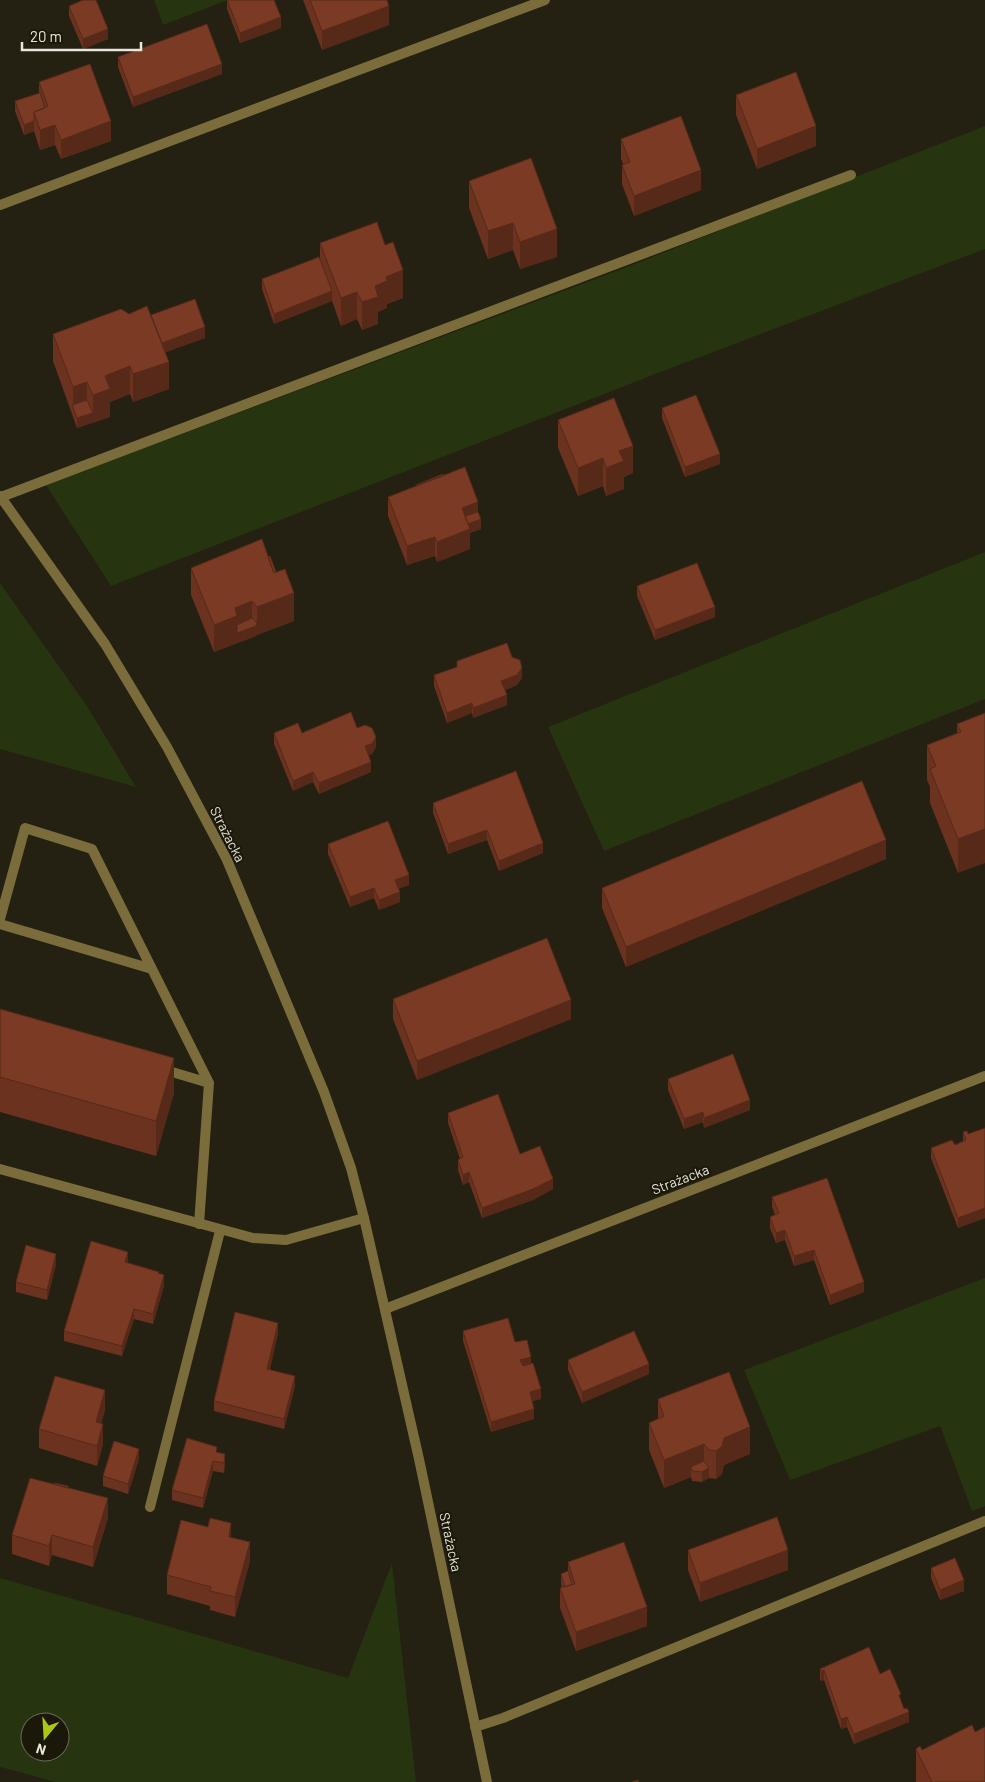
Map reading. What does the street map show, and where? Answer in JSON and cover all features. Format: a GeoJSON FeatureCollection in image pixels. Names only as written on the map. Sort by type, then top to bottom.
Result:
{"type":"FeatureCollection","features":[{"type":"Feature","properties":{"kind":"street"},"geometry":{"type":"LineString","coordinates":[[0,205],[545,0]]}},
{"type":"Feature","properties":{"kind":"street"},"geometry":{"type":"LineString","coordinates":[[0,496],[851,174]]}},
{"type":"Feature","properties":{"kind":"street","name":"Strażacka"},"geometry":{"type":"LineString","coordinates":[[0,496],[105,644],[167,746],[227,860],[324,1092],[351,1168],[364,1218],[423,1478],[486,1782]]}},
{"type":"Feature","properties":{"kind":"street"},"geometry":{"type":"LineString","coordinates":[[0,919],[25,828],[92,849],[209,1083],[199,1224]]}},
{"type":"Feature","properties":{"kind":"street"},"geometry":{"type":"LineString","coordinates":[[0,924],[152,969]]}},
{"type":"Feature","properties":{"kind":"street"},"geometry":{"type":"LineString","coordinates":[[152,1066],[209,1083]]}},
{"type":"Feature","properties":{"kind":"street","name":"Strażacka"},"geometry":{"type":"LineString","coordinates":[[385,1309],[985,1076]]}},
{"type":"Feature","properties":{"kind":"street"},"geometry":{"type":"LineString","coordinates":[[0,1170],[220,1231],[253,1238],[286,1240],[364,1218]]}},
{"type":"Feature","properties":{"kind":"street"},"geometry":{"type":"LineString","coordinates":[[150,1507],[220,1231]]}},
{"type":"Feature","properties":{"kind":"street"},"geometry":{"type":"LineString","coordinates":[[475,1727],[503,1718],[985,1521]]}},
{"type":"Feature","properties":{"kind":"green space"},"geometry":{"type":"Polygon","coordinates":[[[154,0],[228,0],[163,25],[154,0]]]}},
{"type":"Feature","properties":{"kind":"green space"},"geometry":{"type":"Polygon","coordinates":[[[985,126],[985,249],[658,373],[111,586],[46,485],[622,269],[985,126]]]}},
{"type":"Feature","properties":{"kind":"green space"},"geometry":{"type":"Polygon","coordinates":[[[985,552],[985,699],[604,851],[548,727],[985,552]]]}},
{"type":"Feature","properties":{"kind":"green space"},"geometry":{"type":"Polygon","coordinates":[[[0,583],[87,706],[136,787],[0,749],[0,583]]]}},
{"type":"Feature","properties":{"kind":"green space"},"geometry":{"type":"Polygon","coordinates":[[[985,1278],[985,1506],[972,1511],[940,1426],[790,1480],[744,1370],[985,1278]]]}},
{"type":"Feature","properties":{"kind":"green space"},"geometry":{"type":"Polygon","coordinates":[[[392,1563],[416,1782],[56,1782],[0,1767],[0,1578],[348,1678],[392,1563]]]}},
{"type":"Feature","properties":{"kind":"building"},"geometry":{"type":"Polygon","coordinates":[[[83,0],[96,0],[108,29],[83,39],[69,6],[83,0]]]}},
{"type":"Feature","properties":{"kind":"building"},"geometry":{"type":"Polygon","coordinates":[[[227,0],[274,0],[281,17],[240,33],[227,0]]]}},
{"type":"Feature","properties":{"kind":"building"},"geometry":{"type":"Polygon","coordinates":[[[310,0],[387,0],[389,6],[322,31],[310,0]]]}},
{"type":"Feature","properties":{"kind":"building"},"geometry":{"type":"Polygon","coordinates":[[[207,24],[222,64],[133,97],[118,57],[207,24]]]}},
{"type":"Feature","properties":{"kind":"building"},"geometry":{"type":"Polygon","coordinates":[[[90,64],[111,121],[61,140],[55,125],[40,130],[34,112],[48,106],[39,82],[90,64]]]}},
{"type":"Feature","properties":{"kind":"building"},"geometry":{"type":"Polygon","coordinates":[[[796,72],[816,126],[757,149],[736,95],[796,72]]]}},
{"type":"Feature","properties":{"kind":"building"},"geometry":{"type":"Polygon","coordinates":[[[40,93],[45,108],[34,112],[34,121],[24,125],[15,101],[40,93]]]}},
{"type":"Feature","properties":{"kind":"building"},"geometry":{"type":"Polygon","coordinates":[[[681,116],[701,170],[634,196],[622,165],[630,162],[621,139],[681,116]]]}},
{"type":"Feature","properties":{"kind":"building"},"geometry":{"type":"Polygon","coordinates":[[[531,158],[557,229],[520,242],[513,223],[488,231],[469,181],[531,158]]]}},
{"type":"Feature","properties":{"kind":"building"},"geometry":{"type":"Polygon","coordinates":[[[377,222],[385,245],[393,242],[403,270],[386,277],[387,281],[375,286],[378,297],[362,302],[357,292],[341,298],[320,243],[377,222]]]}},
{"type":"Feature","properties":{"kind":"building"},"geometry":{"type":"Polygon","coordinates":[[[319,257],[332,291],[274,314],[262,279],[319,257]]]}},
{"type":"Feature","properties":{"kind":"building"},"geometry":{"type":"Polygon","coordinates":[[[195,299],[205,327],[162,343],[151,315],[195,299]]]}},
{"type":"Feature","properties":{"kind":"building"},"geometry":{"type":"Polygon","coordinates":[[[147,306],[169,362],[133,374],[130,366],[105,376],[110,389],[93,395],[87,382],[73,387],[53,334],[121,309],[129,314],[147,306]]]}},
{"type":"Feature","properties":{"kind":"building"},"geometry":{"type":"Polygon","coordinates":[[[696,395],[720,454],[685,467],[662,408],[696,395]]]}},
{"type":"Feature","properties":{"kind":"building"},"geometry":{"type":"Polygon","coordinates":[[[614,398],[633,446],[619,451],[624,461],[606,468],[603,458],[578,468],[558,420],[614,398]]]}},
{"type":"Feature","properties":{"kind":"building"},"geometry":{"type":"Polygon","coordinates":[[[87,400],[93,413],[77,418],[72,405],[87,400]]]}},
{"type":"Feature","properties":{"kind":"building"},"geometry":{"type":"Polygon","coordinates":[[[465,467],[478,502],[462,508],[470,529],[437,542],[435,537],[407,546],[388,497],[465,467]]]}},
{"type":"Feature","properties":{"kind":"building"},"geometry":{"type":"Polygon","coordinates":[[[443,474],[443,476],[416,486],[416,485],[443,474]]]}},
{"type":"Feature","properties":{"kind":"building"},"geometry":{"type":"Polygon","coordinates":[[[478,512],[481,519],[468,524],[465,516],[478,512]]]}},
{"type":"Feature","properties":{"kind":"building"},"geometry":{"type":"Polygon","coordinates":[[[262,539],[274,573],[285,569],[294,593],[257,607],[252,601],[235,608],[237,616],[214,625],[191,568],[262,539]]]}},
{"type":"Feature","properties":{"kind":"building"},"geometry":{"type":"Polygon","coordinates":[[[270,556],[276,572],[274,573],[268,557],[270,556]]]}},
{"type":"Feature","properties":{"kind":"building"},"geometry":{"type":"Polygon","coordinates":[[[697,563],[715,607],[655,630],[637,586],[697,563]]]}},
{"type":"Feature","properties":{"kind":"building"},"geometry":{"type":"Polygon","coordinates":[[[252,618],[257,623],[256,626],[237,633],[237,625],[252,618]]]}},
{"type":"Feature","properties":{"kind":"building"},"geometry":{"type":"Polygon","coordinates":[[[507,643],[512,657],[520,660],[522,668],[517,675],[501,681],[507,695],[473,708],[472,703],[447,713],[434,675],[457,667],[457,661],[507,643]]]}},
{"type":"Feature","properties":{"kind":"building"},"geometry":{"type":"Polygon","coordinates":[[[351,712],[357,728],[365,725],[372,728],[376,737],[372,744],[365,746],[371,762],[319,783],[313,772],[293,781],[274,733],[298,723],[302,733],[351,712]]]}},
{"type":"Feature","properties":{"kind":"building"},"geometry":{"type":"Polygon","coordinates":[[[985,713],[985,829],[958,839],[930,769],[936,766],[927,745],[961,732],[957,724],[985,713]]]}},
{"type":"Feature","properties":{"kind":"building"},"geometry":{"type":"Polygon","coordinates":[[[516,771],[543,843],[499,861],[487,830],[448,844],[433,803],[516,771]]]}},
{"type":"Feature","properties":{"kind":"building"},"geometry":{"type":"Polygon","coordinates":[[[862,781],[886,840],[626,947],[602,888],[862,781]]]}},
{"type":"Feature","properties":{"kind":"building"},"geometry":{"type":"Polygon","coordinates":[[[388,821],[409,875],[395,880],[400,892],[379,900],[374,888],[350,897],[328,844],[388,821]]]}},
{"type":"Feature","properties":{"kind":"building"},"geometry":{"type":"Polygon","coordinates":[[[547,938],[571,1000],[417,1061],[393,999],[547,938]]]}},
{"type":"Feature","properties":{"kind":"building"},"geometry":{"type":"Polygon","coordinates":[[[0,1009],[174,1058],[156,1121],[0,1077],[0,1009]]]}},
{"type":"Feature","properties":{"kind":"building"},"geometry":{"type":"Polygon","coordinates":[[[733,1054],[750,1100],[704,1118],[703,1112],[684,1119],[668,1079],[733,1054]]]}},
{"type":"Feature","properties":{"kind":"building"},"geometry":{"type":"Polygon","coordinates":[[[498,1094],[520,1154],[540,1146],[553,1179],[533,1189],[482,1208],[469,1172],[463,1175],[458,1160],[463,1157],[448,1113],[498,1094]]]}},
{"type":"Feature","properties":{"kind":"building"},"geometry":{"type":"Polygon","coordinates":[[[985,1128],[985,1208],[958,1218],[931,1148],[952,1140],[955,1145],[966,1140],[963,1132],[967,1131],[968,1134],[985,1128]]]}},
{"type":"Feature","properties":{"kind":"building"},"geometry":{"type":"Polygon","coordinates":[[[827,1178],[864,1282],[830,1295],[814,1250],[794,1256],[785,1230],[776,1233],[770,1217],[779,1213],[772,1197],[827,1178]]]}},
{"type":"Feature","properties":{"kind":"building"},"geometry":{"type":"Polygon","coordinates":[[[91,1241],[128,1252],[125,1262],[164,1275],[153,1314],[134,1309],[122,1346],[64,1331],[91,1241]]]}},
{"type":"Feature","properties":{"kind":"building"},"geometry":{"type":"Polygon","coordinates":[[[26,1245],[56,1254],[47,1290],[16,1282],[26,1245]]]}},
{"type":"Feature","properties":{"kind":"building"},"geometry":{"type":"Polygon","coordinates":[[[235,1312],[278,1323],[267,1369],[295,1376],[284,1419],[214,1401],[235,1312]]]}},
{"type":"Feature","properties":{"kind":"building"},"geometry":{"type":"Polygon","coordinates":[[[508,1318],[515,1342],[527,1340],[531,1357],[520,1360],[523,1366],[533,1363],[541,1389],[530,1392],[534,1409],[491,1422],[463,1331],[508,1318]]]}},
{"type":"Feature","properties":{"kind":"building"},"geometry":{"type":"Polygon","coordinates":[[[634,1331],[649,1364],[582,1392],[568,1360],[634,1331]]]}},
{"type":"Feature","properties":{"kind":"building"},"geometry":{"type":"Polygon","coordinates":[[[729,1372],[750,1427],[724,1438],[722,1446],[716,1451],[709,1450],[704,1444],[664,1460],[649,1423],[664,1416],[658,1399],[729,1372]]]}},
{"type":"Feature","properties":{"kind":"building"},"geometry":{"type":"Polygon","coordinates":[[[55,1376],[105,1390],[96,1422],[103,1424],[97,1446],[39,1429],[55,1376]]]}},
{"type":"Feature","properties":{"kind":"building"},"geometry":{"type":"Polygon","coordinates":[[[187,1438],[217,1447],[216,1452],[225,1454],[224,1463],[213,1461],[203,1498],[172,1490],[187,1438]]]}},
{"type":"Feature","properties":{"kind":"building"},"geometry":{"type":"Polygon","coordinates":[[[114,1441],[139,1449],[128,1484],[103,1476],[114,1441]]]}},
{"type":"Feature","properties":{"kind":"building"},"geometry":{"type":"Polygon","coordinates":[[[704,1461],[709,1468],[702,1472],[692,1471],[691,1467],[704,1461]]]}},
{"type":"Feature","properties":{"kind":"building"},"geometry":{"type":"Polygon","coordinates":[[[30,1478],[108,1498],[93,1547],[52,1535],[49,1546],[12,1535],[30,1478]]]}},
{"type":"Feature","properties":{"kind":"building"},"geometry":{"type":"Polygon","coordinates":[[[54,1484],[68,1486],[68,1488],[54,1484]]]}},
{"type":"Feature","properties":{"kind":"building"},"geometry":{"type":"Polygon","coordinates":[[[777,1517],[788,1550],[700,1583],[688,1550],[777,1517]]]}},
{"type":"Feature","properties":{"kind":"building"},"geometry":{"type":"Polygon","coordinates":[[[210,1518],[231,1523],[229,1537],[250,1542],[235,1597],[210,1591],[211,1587],[167,1575],[181,1520],[208,1527],[210,1518]]]}},
{"type":"Feature","properties":{"kind":"building"},"geometry":{"type":"Polygon","coordinates":[[[624,1542],[647,1607],[576,1632],[560,1588],[575,1584],[568,1562],[624,1542]]]}},
{"type":"Feature","properties":{"kind":"building"},"geometry":{"type":"Polygon","coordinates":[[[955,1558],[964,1580],[940,1590],[931,1568],[955,1558]]]}},
{"type":"Feature","properties":{"kind":"building"},"geometry":{"type":"Polygon","coordinates":[[[568,1571],[572,1584],[565,1587],[561,1574],[568,1571]]]}},
{"type":"Feature","properties":{"kind":"building"},"geometry":{"type":"Polygon","coordinates":[[[869,1647],[880,1674],[890,1669],[901,1694],[899,1695],[904,1709],[907,1708],[909,1712],[854,1734],[847,1717],[841,1719],[824,1670],[821,1671],[820,1669],[869,1647]]]}},
{"type":"Feature","properties":{"kind":"building"},"geometry":{"type":"Polygon","coordinates":[[[972,1725],[975,1732],[985,1727],[985,1782],[932,1782],[916,1749],[920,1746],[922,1750],[972,1725]]]}}]}
